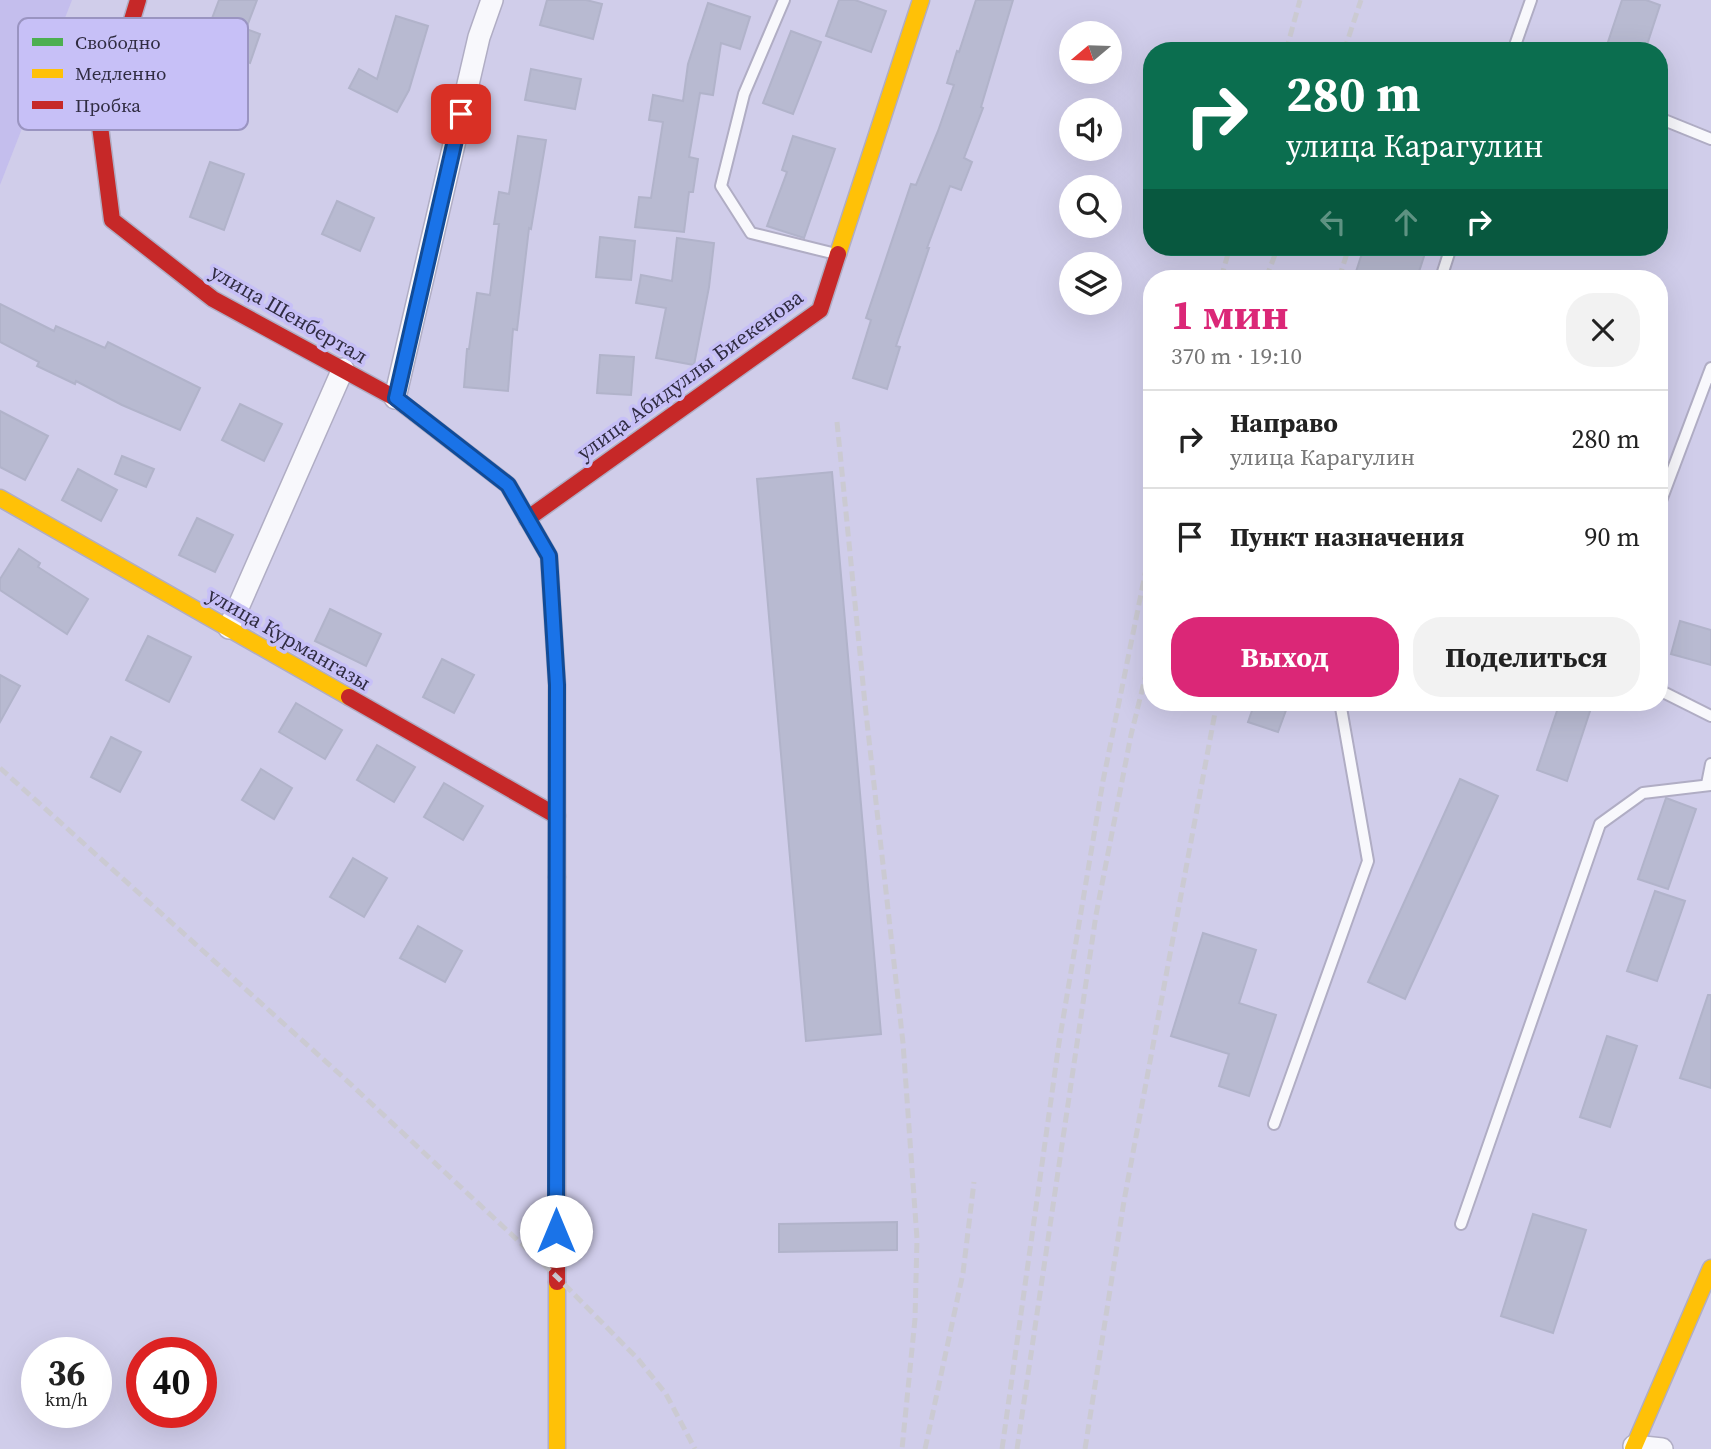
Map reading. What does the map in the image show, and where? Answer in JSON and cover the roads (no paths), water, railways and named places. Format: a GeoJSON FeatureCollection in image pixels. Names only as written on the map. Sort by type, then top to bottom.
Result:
{"type":"FeatureCollection","features":[{"type":"Feature","properties":{"kind":"street","name":"улица Шенбертал"},"geometry":{"type":"LineString","coordinates":[[133,18],[138,0]]}},
{"type":"Feature","properties":{"kind":"street"},"geometry":{"type":"LineString","coordinates":[[396,398],[479,37],[492,0]]}},
{"type":"Feature","properties":{"kind":"street","name":"улица Абидуллы Биекенова"},"geometry":{"type":"LineString","coordinates":[[527,519],[820,310],[921,0]]}},
{"type":"Feature","properties":{"kind":"street","name":"улица Шенбертал"},"geometry":{"type":"LineString","coordinates":[[100,130],[112,220],[214,299],[396,398],[508,485],[549,556],[557,685],[557,1449]]}},
{"type":"Feature","properties":{"kind":"street"},"geometry":{"type":"LineString","coordinates":[[229,628],[343,369]]}},
{"type":"Feature","properties":{"kind":"street","name":"улица Курмангазы"},"geometry":{"type":"LineString","coordinates":[[0,498],[557,816]]}},
{"type":"Feature","properties":{"kind":"street"},"geometry":{"type":"LineString","coordinates":[[1662,1449],[1634,1448],[1711,1268]]}},
{"type":"Feature","properties":{"kind":"lane"},"geometry":{"type":"LineString","coordinates":[[784,0],[744,94],[721,187],[751,233],[838,254]]}},
{"type":"Feature","properties":{"kind":"lane"},"geometry":{"type":"LineString","coordinates":[[1516,42],[1531,0]]}},
{"type":"Feature","properties":{"kind":"lane"},"geometry":{"type":"LineString","coordinates":[[1668,122],[1711,139]]}},
{"type":"Feature","properties":{"kind":"lane"},"geometry":{"type":"LineString","coordinates":[[1668,482],[1711,368]]}},
{"type":"Feature","properties":{"kind":"lane"},"geometry":{"type":"LineString","coordinates":[[1668,695],[1711,716]]}},
{"type":"Feature","properties":{"kind":"lane"},"geometry":{"type":"LineString","coordinates":[[1274,1124],[1368,861],[1342,711]]}},
{"type":"Feature","properties":{"kind":"lane"},"geometry":{"type":"LineString","coordinates":[[1461,1224],[1600,824],[1643,793],[1709,784],[1711,764]]}},
{"type":"Feature","properties":{"kind":"railway"},"geometry":{"type":"LineString","coordinates":[[1288,42],[1300,0]]}},
{"type":"Feature","properties":{"kind":"railway"},"geometry":{"type":"LineString","coordinates":[[1347,42],[1361,0]]}},
{"type":"Feature","properties":{"kind":"railway"},"geometry":{"type":"LineString","coordinates":[[1223,270],[1227,256]]}},
{"type":"Feature","properties":{"kind":"railway"},"geometry":{"type":"LineString","coordinates":[[1269,270],[1275,256]]}},
{"type":"Feature","properties":{"kind":"railway"},"geometry":{"type":"LineString","coordinates":[[1342,270],[1346,256]]}},
{"type":"Feature","properties":{"kind":"railway"},"geometry":{"type":"LineString","coordinates":[[837,422],[903,1043],[917,1239],[915,1319],[902,1449]]}},
{"type":"Feature","properties":{"kind":"railway"},"geometry":{"type":"LineString","coordinates":[[1002,1449],[1059,1043],[1103,781],[1143,584]]}},
{"type":"Feature","properties":{"kind":"railway"},"geometry":{"type":"LineString","coordinates":[[1017,1449],[1096,915],[1143,686]]}},
{"type":"Feature","properties":{"kind":"railway"},"geometry":{"type":"LineString","coordinates":[[1085,1449],[1124,1201],[1215,711]]}},
{"type":"Feature","properties":{"kind":"railway"},"geometry":{"type":"LineString","coordinates":[[0,768],[344,1078],[557,1277],[638,1359],[666,1394],[695,1449]]}},
{"type":"Feature","properties":{"kind":"railway"},"geometry":{"type":"LineString","coordinates":[[925,1449],[963,1273],[974,1182]]}}]}
